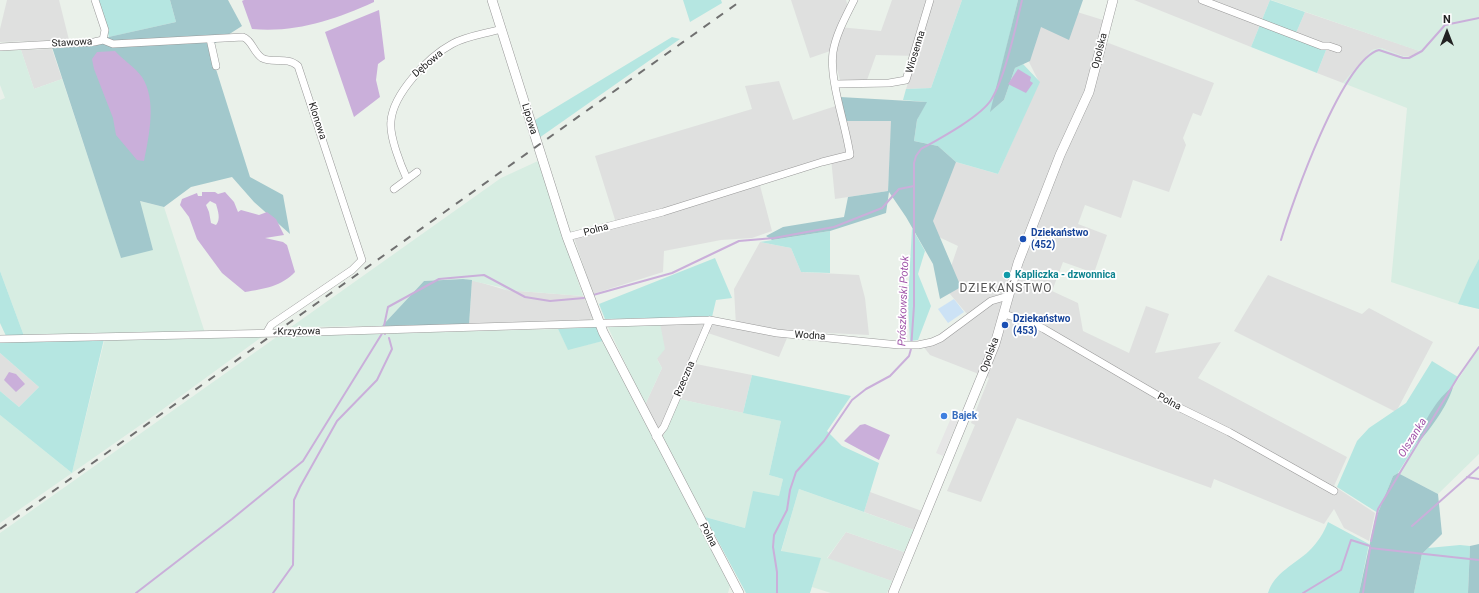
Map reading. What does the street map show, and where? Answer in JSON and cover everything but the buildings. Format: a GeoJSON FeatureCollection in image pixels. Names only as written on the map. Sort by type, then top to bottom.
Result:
{"type":"FeatureCollection","features":[{"type":"Feature","properties":{"kind":"street","name":"Stawowa"},"geometry":{"type":"LineString","coordinates":[[0,47],[94,42],[103,40],[105,30],[95,0]]}},
{"type":"Feature","properties":{"kind":"street","name":"Lipowa"},"geometry":{"type":"LineString","coordinates":[[492,0],[567,237]]}},
{"type":"Feature","properties":{"kind":"street","name":"Polna"},"geometry":{"type":"LineString","coordinates":[[739,593],[656,437],[598,322],[567,237],[663,212],[808,166],[850,156],[836,84],[834,51],[836,41],[854,0]]}},
{"type":"Feature","properties":{"kind":"street","name":"Wiosenna"},"geometry":{"type":"LineString","coordinates":[[836,84],[889,83],[906,80],[930,0]]}},
{"type":"Feature","properties":{"kind":"street","name":"Opolska"},"geometry":{"type":"LineString","coordinates":[[893,593],[971,406],[995,344],[1018,263],[1063,146],[1089,92],[1113,0]]}},
{"type":"Feature","properties":{"kind":"street"},"geometry":{"type":"LineString","coordinates":[[1202,0],[1322,46],[1329,46],[1338,49]]}},
{"type":"Feature","properties":{"kind":"street","name":"Dębowa"},"geometry":{"type":"LineString","coordinates":[[408,179],[401,164],[390,122],[393,111],[408,83],[413,76],[450,45],[501,29]]}},
{"type":"Feature","properties":{"kind":"street","name":"Klonowa"},"geometry":{"type":"LineString","coordinates":[[103,40],[113,44],[247,38],[262,58],[268,60],[287,60],[298,66],[362,260],[352,270],[271,325],[267,332]]}},
{"type":"Feature","properties":{"kind":"street"},"geometry":{"type":"LineString","coordinates":[[210,39],[216,66]]}},
{"type":"Feature","properties":{"kind":"street"},"geometry":{"type":"LineString","coordinates":[[394,189],[417,172]]}},
{"type":"Feature","properties":{"kind":"street","name":"Wodna"},"geometry":{"type":"LineString","coordinates":[[598,322],[710,320],[783,334],[918,345],[932,342],[941,338],[991,301],[1008,296]]}},
{"type":"Feature","properties":{"kind":"street","name":"Polna"},"geometry":{"type":"LineString","coordinates":[[1004,314],[1030,322],[1044,329],[1168,402],[1257,447],[1334,491]]}},
{"type":"Feature","properties":{"kind":"street","name":"Rzeczna"},"geometry":{"type":"LineString","coordinates":[[656,437],[664,427],[710,320]]}},
{"type":"Feature","properties":{"kind":"street","name":"Krzyżowa"},"geometry":{"type":"LineString","coordinates":[[0,339],[598,322]]}},
{"type":"Feature","properties":{"kind":"shaded area"},"geometry":{"type":"Polygon","coordinates":[[[7,0],[59,0],[69,40],[0,42],[0,29],[7,0]]]}},
{"type":"Feature","properties":{"kind":"shaded area"},"geometry":{"type":"Polygon","coordinates":[[[98,0],[170,0],[176,22],[109,37],[98,0]]]}},
{"type":"Feature","properties":{"kind":"shaded area"},"geometry":{"type":"Polygon","coordinates":[[[170,0],[228,0],[242,26],[209,47],[250,177],[283,195],[290,234],[254,202],[232,177],[191,187],[164,207],[140,201],[153,250],[121,258],[50,41],[104,38],[176,22],[170,0]]]}},
{"type":"Feature","properties":{"kind":"shaded area"},"geometry":{"type":"Polygon","coordinates":[[[374,0],[374,2],[329,20],[314,24],[268,30],[252,29],[242,1],[374,0]]]}},
{"type":"Feature","properties":{"kind":"shaded area"},"geometry":{"type":"Polygon","coordinates":[[[683,0],[721,0],[722,3],[690,22],[683,0]]]}},
{"type":"Feature","properties":{"kind":"shaded area"},"geometry":{"type":"Polygon","coordinates":[[[791,0],[846,0],[848,6],[839,27],[881,31],[892,0],[962,0],[931,88],[906,89],[917,56],[876,55],[867,80],[840,80],[836,65],[836,49],[810,58],[791,0]]]}},
{"type":"Feature","properties":{"kind":"shaded area"},"geometry":{"type":"Polygon","coordinates":[[[962,0],[1018,0],[991,111],[1004,100],[1015,68],[1023,64],[1040,82],[998,174],[956,162],[938,146],[914,141],[917,120],[926,102],[903,100],[906,89],[931,88],[962,0]]]}},
{"type":"Feature","properties":{"kind":"shaded area"},"geometry":{"type":"Polygon","coordinates":[[[1018,0],[1083,0],[1069,40],[1041,27],[1030,61],[1015,68],[1004,100],[990,112],[1018,0]]]}},
{"type":"Feature","properties":{"kind":"shaded area"},"geometry":{"type":"Polygon","coordinates":[[[1134,0],[1270,0],[1251,47],[1134,0]]]}},
{"type":"Feature","properties":{"kind":"shaded area"},"geometry":{"type":"Polygon","coordinates":[[[1270,0],[1305,12],[1296,33],[1328,45],[1317,73],[1251,47],[1270,0]]]}},
{"type":"Feature","properties":{"kind":"shaded area"},"geometry":{"type":"Polygon","coordinates":[[[379,10],[385,59],[378,64],[376,80],[380,97],[354,117],[325,32],[379,10]]]}},
{"type":"Feature","properties":{"kind":"shaded area"},"geometry":{"type":"Polygon","coordinates":[[[1074,11],[1103,20],[1098,39],[1214,83],[1201,116],[1193,113],[1183,138],[1186,145],[1169,192],[1133,180],[1121,218],[1085,205],[1078,224],[1107,235],[1094,273],[1063,262],[1052,291],[1078,303],[1083,331],[1129,353],[1146,306],[1169,314],[1155,353],[1221,342],[1198,378],[1347,457],[1334,486],[1375,513],[1369,541],[1344,528],[1334,509],[1324,524],[1214,479],[1211,488],[1017,418],[981,502],[947,491],[975,425],[971,423],[989,378],[930,355],[923,346],[967,314],[944,287],[958,246],[926,231],[923,223],[956,162],[998,174],[1039,82],[1028,60],[1039,23],[1074,11]]]}},
{"type":"Feature","properties":{"kind":"shaded area"},"geometry":{"type":"Polygon","coordinates":[[[1305,12],[1420,51],[1410,57],[1402,56],[1381,48],[1372,50],[1343,83],[1317,73],[1328,45],[1296,33],[1305,12]]]}},
{"type":"Feature","properties":{"kind":"shaded area"},"geometry":{"type":"Polygon","coordinates":[[[672,37],[680,39],[539,138],[535,120],[672,37]]]}},
{"type":"Feature","properties":{"kind":"shaded area"},"geometry":{"type":"Polygon","coordinates":[[[52,49],[62,79],[34,89],[21,50],[52,49]]]}},
{"type":"Feature","properties":{"kind":"shaded area"},"geometry":{"type":"Polygon","coordinates":[[[115,51],[136,70],[147,86],[151,107],[150,130],[144,161],[137,160],[116,135],[113,118],[94,69],[92,59],[97,52],[115,51]]]}},
{"type":"Feature","properties":{"kind":"shaded area"},"geometry":{"type":"Polygon","coordinates":[[[1018,69],[1031,77],[1030,81],[1033,83],[1026,93],[1008,84],[1018,69]]]}},
{"type":"Feature","properties":{"kind":"shaded area"},"geometry":{"type":"Polygon","coordinates":[[[779,81],[793,120],[851,101],[892,115],[888,191],[835,199],[831,158],[758,178],[772,231],[752,238],[721,240],[664,251],[663,272],[593,294],[574,238],[617,226],[595,156],[752,109],[745,86],[779,81]]]}},
{"type":"Feature","properties":{"kind":"shaded area"},"geometry":{"type":"Polygon","coordinates":[[[840,97],[927,102],[917,120],[914,141],[938,146],[956,162],[933,221],[961,287],[940,299],[933,264],[906,217],[889,192],[886,213],[830,231],[772,240],[766,236],[783,227],[844,217],[848,197],[888,191],[891,121],[846,121],[840,97]]]}},
{"type":"Feature","properties":{"kind":"shaded area"},"geometry":{"type":"Polygon","coordinates":[[[202,192],[215,192],[218,194],[225,192],[234,202],[238,212],[241,210],[259,215],[267,212],[276,219],[284,235],[265,238],[283,242],[287,245],[295,272],[290,277],[278,284],[245,292],[222,273],[197,239],[189,217],[180,205],[182,199],[197,193],[198,196],[202,196],[202,192]],[[210,201],[206,205],[211,223],[216,225],[219,218],[216,204],[210,201]]]}},
{"type":"Feature","properties":{"kind":"shaded area"},"geometry":{"type":"Polygon","coordinates":[[[912,228],[925,251],[918,274],[931,306],[918,340],[910,341],[908,302],[912,228]]]}},
{"type":"Feature","properties":{"kind":"shaded area"},"geometry":{"type":"Polygon","coordinates":[[[830,231],[830,273],[801,272],[791,248],[760,242],[830,231]]]}},
{"type":"Feature","properties":{"kind":"shaded area"},"geometry":{"type":"Polygon","coordinates":[[[760,242],[791,248],[801,272],[859,275],[865,298],[869,335],[790,331],[779,357],[708,333],[696,364],[752,375],[743,413],[679,399],[662,439],[645,405],[662,368],[657,359],[660,323],[713,322],[736,326],[734,289],[760,242]]]}},
{"type":"Feature","properties":{"kind":"shaded area"},"geometry":{"type":"Polygon","coordinates":[[[715,258],[732,298],[716,300],[712,317],[605,319],[599,304],[715,258]]]}},
{"type":"Feature","properties":{"kind":"shaded area"},"geometry":{"type":"Polygon","coordinates":[[[1479,259],[1479,309],[1458,304],[1479,259]]]}},
{"type":"Feature","properties":{"kind":"shaded area"},"geometry":{"type":"Polygon","coordinates":[[[0,271],[24,336],[6,336],[0,323],[0,271]]]}},
{"type":"Feature","properties":{"kind":"shaded area"},"geometry":{"type":"Polygon","coordinates":[[[1268,275],[1362,314],[1369,308],[1433,342],[1396,412],[1234,331],[1268,275]]]}},
{"type":"Feature","properties":{"kind":"shaded area"},"geometry":{"type":"Polygon","coordinates":[[[472,280],[506,290],[583,296],[593,317],[589,320],[469,325],[472,280]]]}},
{"type":"Feature","properties":{"kind":"shaded area"},"geometry":{"type":"Polygon","coordinates":[[[472,280],[469,325],[382,326],[424,281],[472,280]]]}},
{"type":"Feature","properties":{"kind":"shaded area"},"geometry":{"type":"Polygon","coordinates":[[[954,299],[964,312],[948,323],[938,309],[954,299]]]}},
{"type":"Feature","properties":{"kind":"shaded area"},"geometry":{"type":"Polygon","coordinates":[[[596,327],[603,341],[568,350],[558,329],[596,327]]]}},
{"type":"Feature","properties":{"kind":"shaded area"},"geometry":{"type":"Polygon","coordinates":[[[104,339],[72,473],[0,415],[0,391],[19,407],[39,387],[0,353],[0,341],[104,339]]]}},
{"type":"Feature","properties":{"kind":"shaded area"},"geometry":{"type":"Polygon","coordinates":[[[0,353],[39,387],[19,407],[0,391],[0,353]]]}},
{"type":"Feature","properties":{"kind":"shaded area"},"geometry":{"type":"Polygon","coordinates":[[[1432,361],[1458,377],[1398,473],[1393,476],[1378,513],[1337,487],[1357,441],[1369,428],[1406,403],[1432,361]]]}},
{"type":"Feature","properties":{"kind":"shaded area"},"geometry":{"type":"Polygon","coordinates":[[[9,372],[16,374],[25,384],[16,392],[4,380],[9,372]]]}},
{"type":"Feature","properties":{"kind":"shaded area"},"geometry":{"type":"Polygon","coordinates":[[[752,375],[851,396],[827,431],[842,446],[879,463],[864,512],[799,489],[781,551],[821,558],[810,593],[746,593],[705,517],[745,528],[753,491],[779,496],[783,479],[769,475],[781,421],[743,413],[752,375]]]}},
{"type":"Feature","properties":{"kind":"shaded area"},"geometry":{"type":"Polygon","coordinates":[[[1453,387],[1447,402],[1438,417],[1417,444],[1430,412],[1441,397],[1453,387]]]}},
{"type":"Feature","properties":{"kind":"shaded area"},"geometry":{"type":"Polygon","coordinates":[[[954,411],[962,411],[943,456],[936,453],[954,411]]]}},
{"type":"Feature","properties":{"kind":"shaded area"},"geometry":{"type":"Polygon","coordinates":[[[865,424],[890,435],[879,460],[844,441],[860,425],[865,424]]]}},
{"type":"Feature","properties":{"kind":"shaded area"},"geometry":{"type":"Polygon","coordinates":[[[1398,473],[1438,494],[1442,534],[1422,554],[1414,593],[1359,593],[1375,520],[1393,476],[1398,473]]]}},
{"type":"Feature","properties":{"kind":"shaded area"},"geometry":{"type":"Polygon","coordinates":[[[870,492],[922,511],[914,530],[864,512],[870,492]]]}},
{"type":"Feature","properties":{"kind":"shaded area"},"geometry":{"type":"Polygon","coordinates":[[[1328,522],[1369,544],[1359,593],[1268,593],[1271,586],[1280,574],[1315,545],[1328,522]]]}},
{"type":"Feature","properties":{"kind":"shaded area"},"geometry":{"type":"Polygon","coordinates":[[[846,532],[904,552],[892,581],[827,559],[846,532]]]}},
{"type":"Feature","properties":{"kind":"shaded area"},"geometry":{"type":"Polygon","coordinates":[[[1479,544],[1479,593],[1468,593],[1470,546],[1479,544]]]}},
{"type":"Feature","properties":{"kind":"shaded area"},"geometry":{"type":"Polygon","coordinates":[[[1460,545],[1470,546],[1468,593],[1414,593],[1422,554],[1428,548],[1460,545]]]}},
{"type":"Feature","properties":{"kind":"green space"},"geometry":{"type":"Polygon","coordinates":[[[1271,0],[1479,0],[1479,309],[1458,304],[1391,282],[1407,108],[1343,83],[1372,50],[1381,48],[1402,56],[1410,57],[1419,51],[1271,0]]]}},
{"type":"Feature","properties":{"kind":"green space"},"geometry":{"type":"Polygon","coordinates":[[[21,50],[34,89],[62,79],[121,257],[139,201],[164,207],[206,336],[263,336],[72,473],[106,334],[24,336],[0,271],[0,100],[5,98],[0,85],[0,51],[21,50]]]}},
{"type":"Feature","properties":{"kind":"green space"},"geometry":{"type":"Polygon","coordinates":[[[538,161],[583,296],[506,290],[500,287],[463,279],[424,281],[382,326],[291,327],[501,178],[538,161]]]}},
{"type":"Feature","properties":{"kind":"green space"},"geometry":{"type":"Polygon","coordinates":[[[660,323],[665,349],[657,359],[662,368],[645,405],[607,325],[660,323]]]}},
{"type":"Feature","properties":{"kind":"green space"},"geometry":{"type":"Polygon","coordinates":[[[558,329],[568,349],[603,341],[730,586],[728,593],[0,593],[0,533],[278,336],[558,329]]]}},
{"type":"Feature","properties":{"kind":"green space"},"geometry":{"type":"Polygon","coordinates":[[[1479,347],[1479,454],[1438,494],[1398,473],[1479,347]]]}},
{"type":"Feature","properties":{"kind":"green space"},"geometry":{"type":"Polygon","coordinates":[[[679,399],[781,421],[769,475],[783,479],[779,497],[745,528],[705,517],[662,439],[679,399]]]}},
{"type":"Feature","properties":{"kind":"green space"},"geometry":{"type":"Polygon","coordinates":[[[0,415],[72,473],[0,523],[0,415]]]}},
{"type":"Feature","properties":{"kind":"green space"},"geometry":{"type":"Polygon","coordinates":[[[799,489],[914,530],[904,552],[846,532],[827,558],[892,581],[887,593],[831,593],[812,587],[820,559],[781,552],[799,489]]]}},
{"type":"Feature","properties":{"kind":"waterway","name":"Prószkowski Potok"},"geometry":{"type":"LineString","coordinates":[[777,593],[777,572],[773,547],[774,535],[787,510],[790,490],[796,472],[824,441],[852,400],[866,389],[890,376],[909,356],[911,349],[914,306],[914,163],[916,156],[921,149],[969,120],[986,107],[991,100],[1001,79],[1022,0]]}},
{"type":"Feature","properties":{"kind":"waterway"},"geometry":{"type":"LineString","coordinates":[[1281,240],[1307,166],[1320,135],[1350,79],[1365,60],[1379,50],[1403,58],[1409,58],[1422,51],[1445,25],[1479,18]]}},
{"type":"Feature","properties":{"kind":"waterway"},"geometry":{"type":"LineString","coordinates":[[593,295],[672,273],[739,241],[774,238],[834,227],[882,208],[899,189],[914,186]]}},
{"type":"Feature","properties":{"kind":"waterway"},"geometry":{"type":"LineString","coordinates":[[384,326],[388,307],[439,279],[484,275],[525,297],[550,301],[584,298]]}},
{"type":"Feature","properties":{"kind":"waterway"},"geometry":{"type":"LineString","coordinates":[[136,593],[232,519],[303,461],[383,332],[385,334]]}},
{"type":"Feature","properties":{"kind":"waterway"},"geometry":{"type":"LineString","coordinates":[[273,593],[293,565],[294,500],[337,421],[377,380],[392,349],[389,338]]}},
{"type":"Feature","properties":{"kind":"waterway","name":"Olszanka"},"geometry":{"type":"LineString","coordinates":[[1371,541],[1378,509],[1458,377],[1479,347]]}},
{"type":"Feature","properties":{"kind":"waterway"},"geometry":{"type":"LineString","coordinates":[[1412,526],[1479,467]]}},
{"type":"Feature","properties":{"kind":"waterway"},"geometry":{"type":"LineString","coordinates":[[1467,477],[1479,479]]}},
{"type":"Feature","properties":{"kind":"waterway"},"geometry":{"type":"LineString","coordinates":[[1303,593],[1341,570],[1351,540],[1370,546]]}},
{"type":"Feature","properties":{"kind":"waterway"},"geometry":{"type":"LineString","coordinates":[[1370,548],[1479,560]]}},
{"type":"Feature","properties":{"kind":"waterway","name":"Olszanka"},"geometry":{"type":"LineString","coordinates":[[1363,593],[1370,549]]}},
{"type":"Feature","properties":{"kind":"railway"},"geometry":{"type":"LineString","coordinates":[[0,529],[742,0]]}},
{"type":"Feature","properties":{"kind":"place","name":"Dziekaństwo (452)"},"geometry":{"type":"Point","coordinates":[1023,239]}},
{"type":"Feature","properties":{"kind":"place","name":"Kapliczka - dzwonnica"},"geometry":{"type":"Point","coordinates":[1007,275]}},
{"type":"Feature","properties":{"kind":"place","name":"Dziekaństwo (453)"},"geometry":{"type":"Point","coordinates":[1005,325]}},
{"type":"Feature","properties":{"kind":"place","name":"Bajek"},"geometry":{"type":"Point","coordinates":[944,416]}},
{"type":"Feature","properties":{"kind":"district","name":"DZIEKAŃSTWO"},"geometry":{"type":"Point","coordinates":[1006,289]}}]}
